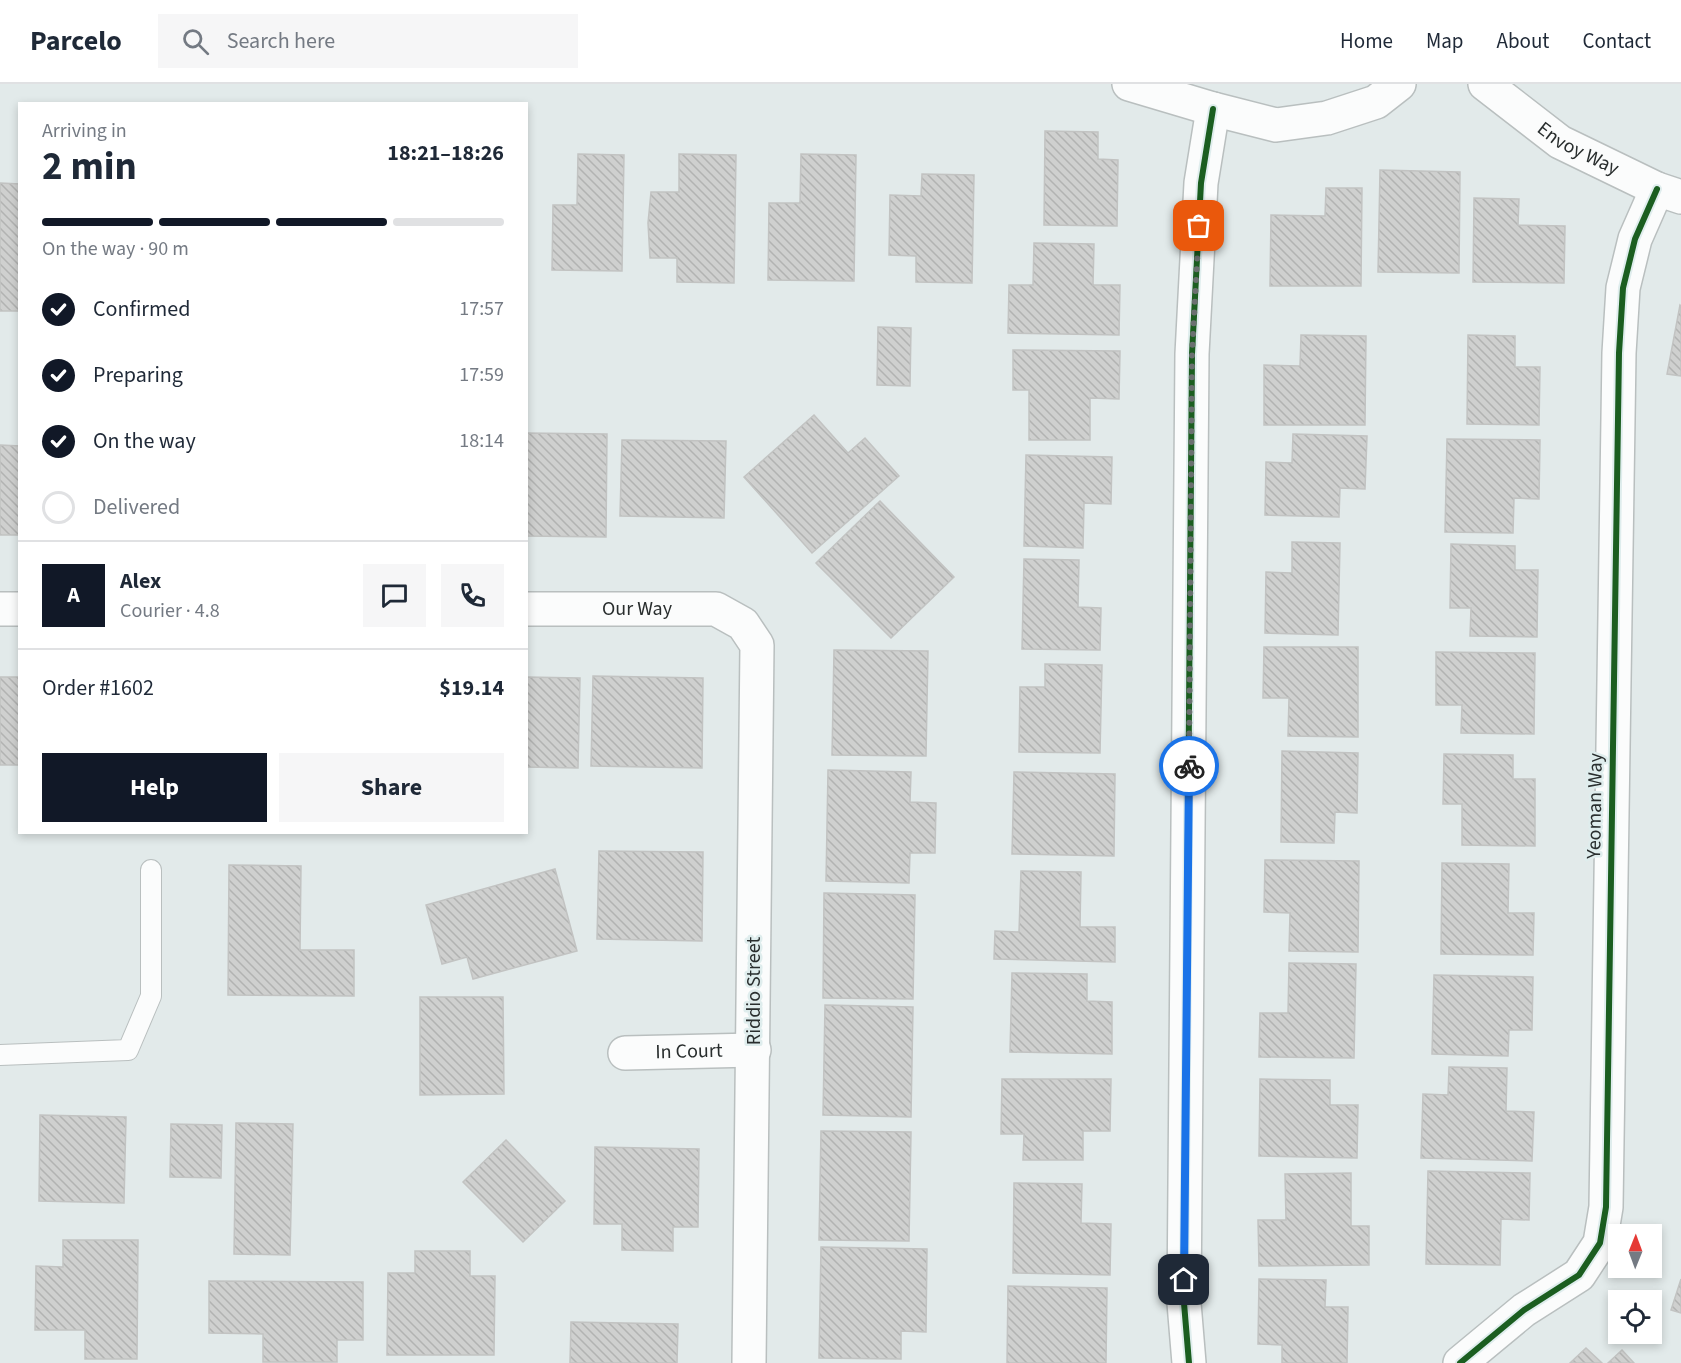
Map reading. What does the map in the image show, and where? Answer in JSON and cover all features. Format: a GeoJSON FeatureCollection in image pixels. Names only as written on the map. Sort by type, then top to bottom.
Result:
{"type":"FeatureCollection","features":[{"type":"Feature","properties":{"kind":"street"},"geometry":{"type":"LineString","coordinates":[[1129,84],[1276,125],[1327,118],[1376,102],[1399,84]]}},
{"type":"Feature","properties":{"kind":"street","name":"Envoy Way"},"geometry":{"type":"LineString","coordinates":[[1485,84],[1560,142],[1669,193]]}},
{"type":"Feature","properties":{"kind":"street"},"geometry":{"type":"LineString","coordinates":[[1189,1363],[1184,1303],[1192,354],[1201,183],[1213,109]]}},
{"type":"Feature","properties":{"kind":"street","name":"Yeoman Way"},"geometry":{"type":"LineString","coordinates":[[1460,1363],[1524,1310],[1580,1275],[1600,1243],[1606,1208],[1618,353],[1623,288],[1635,239],[1669,193]]}},
{"type":"Feature","properties":{"kind":"street"},"geometry":{"type":"LineString","coordinates":[[0,609],[18,609]]}},
{"type":"Feature","properties":{"kind":"street","name":"Our Way"},"geometry":{"type":"LineString","coordinates":[[528,609],[716,609],[742,624]]}},
{"type":"Feature","properties":{"kind":"street","name":"Riddio Street"},"geometry":{"type":"LineString","coordinates":[[742,624],[757,645],[749,1363]]}},
{"type":"Feature","properties":{"kind":"street","name":"In Court"},"geometry":{"type":"LineString","coordinates":[[626,1053],[754,1050]]}},
{"type":"Feature","properties":{"kind":"lane"},"geometry":{"type":"LineString","coordinates":[[0,1054],[128,1050],[151,996],[151,870]]}},
{"type":"Feature","properties":{"kind":"building"},"geometry":{"type":"Polygon","coordinates":[[[1045,131],[1098,132],[1098,159],[1118,160],[1117,226],[1044,225],[1045,131]]]}},
{"type":"Feature","properties":{"kind":"building"},"geometry":{"type":"Polygon","coordinates":[[[578,154],[624,155],[622,271],[552,270],[553,205],[577,205],[578,154]]]}},
{"type":"Feature","properties":{"kind":"building"},"geometry":{"type":"Polygon","coordinates":[[[679,154],[736,155],[734,283],[677,282],[677,258],[650,258],[648,223],[651,192],[679,192],[679,154]]]}},
{"type":"Feature","properties":{"kind":"building"},"geometry":{"type":"Polygon","coordinates":[[[801,154],[856,155],[854,281],[768,280],[769,203],[800,203],[801,154]]]}},
{"type":"Feature","properties":{"kind":"building"},"geometry":{"type":"Polygon","coordinates":[[[1380,170],[1460,172],[1459,273],[1378,272],[1380,170]]]}},
{"type":"Feature","properties":{"kind":"building"},"geometry":{"type":"Polygon","coordinates":[[[922,174],[974,175],[972,283],[916,282],[916,256],[889,255],[890,195],[921,196],[922,174]]]}},
{"type":"Feature","properties":{"kind":"building"},"geometry":{"type":"Polygon","coordinates":[[[0,183],[18,184],[18,311],[0,311],[0,183]]]}},
{"type":"Feature","properties":{"kind":"building"},"geometry":{"type":"Polygon","coordinates":[[[1326,188],[1362,188],[1361,286],[1270,286],[1271,215],[1325,216],[1326,188]]]}},
{"type":"Feature","properties":{"kind":"building"},"geometry":{"type":"Polygon","coordinates":[[[1474,198],[1519,199],[1518,225],[1565,226],[1564,283],[1473,282],[1474,198]]]}},
{"type":"Feature","properties":{"kind":"building"},"geometry":{"type":"Polygon","coordinates":[[[1034,243],[1094,244],[1093,285],[1120,285],[1119,335],[1008,333],[1009,285],[1033,285],[1034,243]]]}},
{"type":"Feature","properties":{"kind":"building"},"geometry":{"type":"Polygon","coordinates":[[[1681,306],[1681,376],[1667,374],[1681,306]]]}},
{"type":"Feature","properties":{"kind":"building"},"geometry":{"type":"Polygon","coordinates":[[[878,327],[911,328],[910,386],[877,385],[878,327]]]}},
{"type":"Feature","properties":{"kind":"building"},"geometry":{"type":"Polygon","coordinates":[[[1301,335],[1366,336],[1365,425],[1264,425],[1264,365],[1300,366],[1301,335]]]}},
{"type":"Feature","properties":{"kind":"building"},"geometry":{"type":"Polygon","coordinates":[[[1468,335],[1515,336],[1515,367],[1540,367],[1539,425],[1467,424],[1468,335]]]}},
{"type":"Feature","properties":{"kind":"building"},"geometry":{"type":"Polygon","coordinates":[[[1013,350],[1120,351],[1119,399],[1090,398],[1090,440],[1029,440],[1029,390],[1013,390],[1013,350]]]}},
{"type":"Feature","properties":{"kind":"building"},"geometry":{"type":"Polygon","coordinates":[[[814,415],[848,453],[865,438],[899,476],[812,553],[744,477],[814,415]]]}},
{"type":"Feature","properties":{"kind":"building"},"geometry":{"type":"Polygon","coordinates":[[[528,433],[607,434],[606,537],[528,536],[528,433]]]}},
{"type":"Feature","properties":{"kind":"building"},"geometry":{"type":"Polygon","coordinates":[[[1293,434],[1367,436],[1365,489],[1340,488],[1339,517],[1265,515],[1266,462],[1292,463],[1293,434]]]}},
{"type":"Feature","properties":{"kind":"building"},"geometry":{"type":"Polygon","coordinates":[[[1447,439],[1540,440],[1539,499],[1514,498],[1513,533],[1445,532],[1447,439]]]}},
{"type":"Feature","properties":{"kind":"building"},"geometry":{"type":"Polygon","coordinates":[[[622,440],[726,441],[724,518],[620,516],[622,440]]]}},
{"type":"Feature","properties":{"kind":"building"},"geometry":{"type":"Polygon","coordinates":[[[0,445],[18,446],[18,535],[0,535],[0,445]]]}},
{"type":"Feature","properties":{"kind":"building"},"geometry":{"type":"Polygon","coordinates":[[[1026,455],[1112,457],[1111,504],[1084,503],[1083,548],[1024,546],[1026,455]]]}},
{"type":"Feature","properties":{"kind":"building"},"geometry":{"type":"Polygon","coordinates":[[[880,501],[954,577],[891,638],[816,563],[880,501]]]}},
{"type":"Feature","properties":{"kind":"building"},"geometry":{"type":"Polygon","coordinates":[[[1292,542],[1340,543],[1338,635],[1265,633],[1266,572],[1292,573],[1292,542]]]}},
{"type":"Feature","properties":{"kind":"building"},"geometry":{"type":"Polygon","coordinates":[[[1451,544],[1515,546],[1515,570],[1538,570],[1537,637],[1470,636],[1471,608],[1450,608],[1451,544]]]}},
{"type":"Feature","properties":{"kind":"building"},"geometry":{"type":"Polygon","coordinates":[[[1024,559],[1079,560],[1078,607],[1101,608],[1100,650],[1022,649],[1024,559]]]}},
{"type":"Feature","properties":{"kind":"building"},"geometry":{"type":"Polygon","coordinates":[[[1264,647],[1358,647],[1358,737],[1288,736],[1289,698],[1263,698],[1264,647]]]}},
{"type":"Feature","properties":{"kind":"building"},"geometry":{"type":"Polygon","coordinates":[[[834,650],[928,651],[926,756],[832,755],[834,650]]]}},
{"type":"Feature","properties":{"kind":"building"},"geometry":{"type":"Polygon","coordinates":[[[1436,652],[1535,653],[1534,734],[1461,733],[1462,705],[1436,705],[1436,652]]]}},
{"type":"Feature","properties":{"kind":"building"},"geometry":{"type":"Polygon","coordinates":[[[1045,664],[1102,665],[1100,753],[1019,752],[1020,687],[1045,687],[1045,664]]]}},
{"type":"Feature","properties":{"kind":"building"},"geometry":{"type":"Polygon","coordinates":[[[593,676],[703,678],[702,768],[591,766],[593,676]]]}},
{"type":"Feature","properties":{"kind":"building"},"geometry":{"type":"Polygon","coordinates":[[[0,677],[18,677],[18,765],[0,765],[0,677]]]}},
{"type":"Feature","properties":{"kind":"building"},"geometry":{"type":"Polygon","coordinates":[[[528,677],[580,678],[578,768],[528,767],[528,677]]]}},
{"type":"Feature","properties":{"kind":"building"},"geometry":{"type":"Polygon","coordinates":[[[1282,751],[1358,753],[1357,813],[1335,812],[1334,843],[1281,842],[1282,751]]]}},
{"type":"Feature","properties":{"kind":"building"},"geometry":{"type":"Polygon","coordinates":[[[1444,754],[1513,755],[1513,779],[1535,779],[1535,846],[1462,845],[1462,804],[1443,804],[1444,754]]]}},
{"type":"Feature","properties":{"kind":"building"},"geometry":{"type":"Polygon","coordinates":[[[828,770],[911,772],[910,802],[936,803],[935,853],[910,853],[909,883],[826,881],[828,770]]]}},
{"type":"Feature","properties":{"kind":"building"},"geometry":{"type":"Polygon","coordinates":[[[1014,772],[1115,774],[1114,856],[1012,854],[1014,772]]]}},
{"type":"Feature","properties":{"kind":"building"},"geometry":{"type":"Polygon","coordinates":[[[599,851],[703,852],[702,941],[597,939],[599,851]]]}},
{"type":"Feature","properties":{"kind":"building"},"geometry":{"type":"Polygon","coordinates":[[[1265,860],[1359,861],[1358,952],[1289,951],[1290,913],[1264,912],[1265,860]]]}},
{"type":"Feature","properties":{"kind":"building"},"geometry":{"type":"Polygon","coordinates":[[[1442,863],[1509,864],[1508,913],[1534,913],[1533,955],[1441,954],[1442,863]]]}},
{"type":"Feature","properties":{"kind":"building"},"geometry":{"type":"Polygon","coordinates":[[[229,865],[301,866],[300,950],[354,950],[354,996],[228,995],[229,865]]]}},
{"type":"Feature","properties":{"kind":"building"},"geometry":{"type":"Polygon","coordinates":[[[555,869],[577,951],[473,979],[467,957],[442,964],[426,905],[555,869]]]}},
{"type":"Feature","properties":{"kind":"building"},"geometry":{"type":"Polygon","coordinates":[[[1021,871],[1081,872],[1080,927],[1115,927],[1115,962],[994,959],[995,931],[1019,932],[1021,871]]]}},
{"type":"Feature","properties":{"kind":"building"},"geometry":{"type":"Polygon","coordinates":[[[824,893],[915,895],[913,999],[823,998],[824,893]]]}},
{"type":"Feature","properties":{"kind":"building"},"geometry":{"type":"Polygon","coordinates":[[[1289,963],[1356,964],[1354,1058],[1259,1057],[1260,1013],[1288,1013],[1289,963]]]}},
{"type":"Feature","properties":{"kind":"building"},"geometry":{"type":"Polygon","coordinates":[[[1012,973],[1087,974],[1087,1001],[1112,1002],[1112,1054],[1010,1052],[1012,973]]]}},
{"type":"Feature","properties":{"kind":"building"},"geometry":{"type":"Polygon","coordinates":[[[1434,975],[1533,977],[1532,1030],[1509,1030],[1508,1056],[1432,1054],[1434,975]]]}},
{"type":"Feature","properties":{"kind":"building"},"geometry":{"type":"Polygon","coordinates":[[[420,997],[503,997],[504,1094],[420,1095],[420,997]]]}},
{"type":"Feature","properties":{"kind":"building"},"geometry":{"type":"Polygon","coordinates":[[[825,1005],[913,1007],[911,1117],[823,1115],[825,1005]]]}},
{"type":"Feature","properties":{"kind":"building"},"geometry":{"type":"Polygon","coordinates":[[[1449,1067],[1507,1068],[1506,1111],[1534,1112],[1532,1161],[1421,1158],[1423,1094],[1448,1095],[1449,1067]]]}},
{"type":"Feature","properties":{"kind":"building"},"geometry":{"type":"Polygon","coordinates":[[[1002,1079],[1111,1079],[1110,1131],[1083,1131],[1083,1160],[1023,1160],[1024,1134],[1001,1134],[1002,1079]]]}},
{"type":"Feature","properties":{"kind":"building"},"geometry":{"type":"Polygon","coordinates":[[[1260,1079],[1330,1080],[1330,1105],[1358,1105],[1357,1158],[1259,1156],[1260,1079]]]}},
{"type":"Feature","properties":{"kind":"building"},"geometry":{"type":"Polygon","coordinates":[[[40,1115],[126,1117],[124,1203],[39,1201],[40,1115]]]}},
{"type":"Feature","properties":{"kind":"building"},"geometry":{"type":"Polygon","coordinates":[[[236,1123],[293,1124],[290,1255],[234,1254],[236,1123]]]}},
{"type":"Feature","properties":{"kind":"building"},"geometry":{"type":"Polygon","coordinates":[[[171,1124],[222,1125],[221,1178],[170,1177],[171,1124]]]}},
{"type":"Feature","properties":{"kind":"building"},"geometry":{"type":"Polygon","coordinates":[[[821,1131],[911,1132],[909,1241],[819,1240],[821,1131]]]}},
{"type":"Feature","properties":{"kind":"building"},"geometry":{"type":"Polygon","coordinates":[[[506,1140],[565,1201],[523,1242],[463,1182],[506,1140]]]}},
{"type":"Feature","properties":{"kind":"building"},"geometry":{"type":"Polygon","coordinates":[[[595,1147],[699,1149],[698,1227],[673,1227],[673,1251],[622,1250],[622,1224],[594,1224],[595,1147]]]}},
{"type":"Feature","properties":{"kind":"building"},"geometry":{"type":"Polygon","coordinates":[[[1428,1171],[1530,1173],[1529,1220],[1501,1219],[1500,1265],[1426,1264],[1428,1171]]]}},
{"type":"Feature","properties":{"kind":"building"},"geometry":{"type":"Polygon","coordinates":[[[1351,1173],[1351,1226],[1369,1226],[1369,1265],[1259,1266],[1258,1220],[1286,1220],[1285,1174],[1351,1173]]]}},
{"type":"Feature","properties":{"kind":"building"},"geometry":{"type":"Polygon","coordinates":[[[1014,1183],[1082,1184],[1081,1223],[1111,1224],[1110,1275],[1013,1273],[1014,1183]]]}},
{"type":"Feature","properties":{"kind":"building"},"geometry":{"type":"Polygon","coordinates":[[[63,1240],[138,1240],[137,1359],[85,1359],[85,1330],[35,1330],[36,1266],[63,1267],[63,1240]]]}},
{"type":"Feature","properties":{"kind":"building"},"geometry":{"type":"Polygon","coordinates":[[[821,1247],[927,1249],[926,1332],[901,1331],[901,1359],[819,1358],[821,1247]]]}},
{"type":"Feature","properties":{"kind":"building"},"geometry":{"type":"Polygon","coordinates":[[[415,1251],[470,1251],[470,1276],[495,1276],[494,1355],[387,1355],[388,1273],[415,1273],[415,1251]]]}},
{"type":"Feature","properties":{"kind":"building"},"geometry":{"type":"Polygon","coordinates":[[[1259,1279],[1326,1280],[1325,1307],[1348,1307],[1347,1363],[1282,1363],[1282,1345],[1258,1344],[1259,1279]]]}},
{"type":"Feature","properties":{"kind":"building"},"geometry":{"type":"Polygon","coordinates":[[[1681,1279],[1681,1313],[1671,1310],[1681,1279]]]}},
{"type":"Feature","properties":{"kind":"building"},"geometry":{"type":"Polygon","coordinates":[[[209,1281],[363,1282],[363,1340],[337,1340],[337,1362],[263,1362],[263,1334],[209,1333],[209,1281]]]}},
{"type":"Feature","properties":{"kind":"building"},"geometry":{"type":"Polygon","coordinates":[[[1008,1286],[1107,1288],[1106,1363],[1007,1363],[1008,1286]]]}},
{"type":"Feature","properties":{"kind":"building"},"geometry":{"type":"Polygon","coordinates":[[[571,1322],[678,1324],[677,1363],[570,1363],[571,1322]]]}},
{"type":"Feature","properties":{"kind":"building"},"geometry":{"type":"Polygon","coordinates":[[[1586,1348],[1602,1363],[1570,1363],[1586,1348]]]}},
{"type":"Feature","properties":{"kind":"building"},"geometry":{"type":"Polygon","coordinates":[[[1622,1350],[1634,1363],[1608,1363],[1622,1350]]]}},
{"type":"Feature","properties":{"kind":"cycle path"},"geometry":{"type":"LineString","coordinates":[[1189,1363],[1184,1303],[1192,354],[1201,183],[1213,109]]}},
{"type":"Feature","properties":{"kind":"cycle path"},"geometry":{"type":"LineString","coordinates":[[1460,1363],[1524,1310],[1579,1275],[1600,1243],[1606,1207],[1619,353],[1623,288],[1635,239],[1657,189]]}},
{"type":"Feature","properties":{"kind":"way so far"},"geometry":{"type":"LineString","coordinates":[[1189,766],[1192,354],[1199,226]]}},
{"type":"Feature","properties":{"kind":"route"},"geometry":{"type":"LineString","coordinates":[[1184,1280],[1189,766]]}}]}
